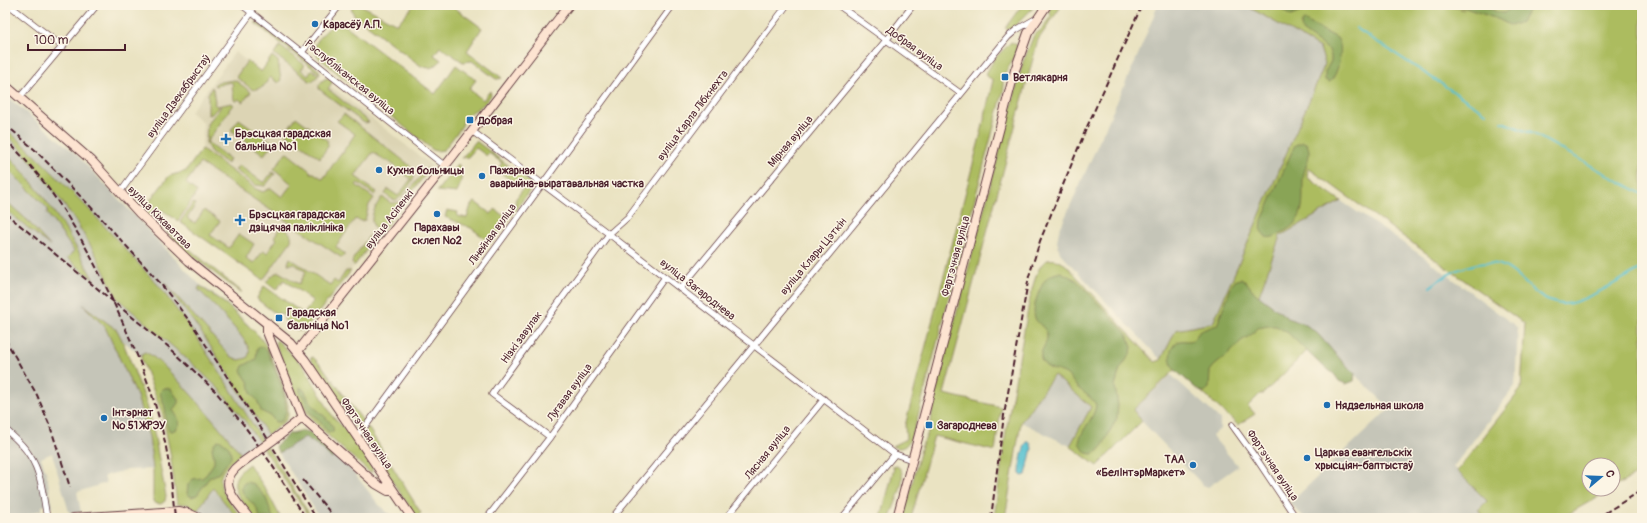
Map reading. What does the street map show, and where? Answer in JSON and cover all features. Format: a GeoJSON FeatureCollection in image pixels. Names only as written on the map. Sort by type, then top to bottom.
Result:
{"type":"FeatureCollection","features":[{"type":"Feature","properties":{"kind":"main road","name":"вуліца Асіпенкі"},"geometry":{"type":"LineString","coordinates":[[298,351],[445,166],[569,5]]}},
{"type":"Feature","properties":{"kind":"main road","name":"Фартэчная вуліца"},"geometry":{"type":"LineString","coordinates":[[897,518],[1016,70],[1028,33],[1047,5]]}},
{"type":"Feature","properties":{"kind":"main road","name":"вуліца Кіжаватава"},"geometry":{"type":"LineString","coordinates":[[5,85],[82,152],[160,234],[189,262],[291,343],[304,360]]}},
{"type":"Feature","properties":{"kind":"main road"},"geometry":{"type":"LineString","coordinates":[[267,323],[267,332],[302,418],[376,484],[388,491],[393,491]]}},
{"type":"Feature","properties":{"kind":"main road","name":"Фартэчная вуліца"},"geometry":{"type":"LineString","coordinates":[[304,360],[412,518]]}},
{"type":"Feature","properties":{"kind":"main road"},"geometry":{"type":"LineString","coordinates":[[249,518],[233,496],[228,483],[230,472],[302,418]]}},
{"type":"Feature","properties":{"kind":"main road"},"geometry":{"type":"LineString","coordinates":[[72,518],[178,512],[188,512],[198,518]]}},
{"type":"Feature","properties":{"kind":"street"},"geometry":{"type":"LineString","coordinates":[[9,5],[63,47]]}},
{"type":"Feature","properties":{"kind":"street"},"geometry":{"type":"LineString","coordinates":[[20,97],[97,5]]}},
{"type":"Feature","properties":{"kind":"street","name":"Рэспубліканская вуліца"},"geometry":{"type":"LineString","coordinates":[[242,5],[445,166]]}},
{"type":"Feature","properties":{"kind":"street"},"geometry":{"type":"LineString","coordinates":[[302,52],[340,5]]}},
{"type":"Feature","properties":{"kind":"street","name":"Лінейная вуліца"},"geometry":{"type":"LineString","coordinates":[[356,436],[368,423],[673,5]]}},
{"type":"Feature","properties":{"kind":"street","name":"вуліца Карла Лібкнехта"},"geometry":{"type":"LineString","coordinates":[[609,234],[628,217],[787,5]]}},
{"type":"Feature","properties":{"kind":"street","name":"Добрая вуліца"},"geometry":{"type":"LineString","coordinates":[[838,5],[960,93]]}},
{"type":"Feature","properties":{"kind":"street","name":"Мірная вуліца"},"geometry":{"type":"LineString","coordinates":[[680,288],[887,39],[912,5]]}},
{"type":"Feature","properties":{"kind":"street","name":"вуліца Дзекабрыстаў"},"geometry":{"type":"LineString","coordinates":[[120,192],[252,12]]}},
{"type":"Feature","properties":{"kind":"street","name":"вуліца Клары Цэткін"},"geometry":{"type":"LineString","coordinates":[[612,518],[960,93],[1008,37],[1016,30],[1039,16]]}},
{"type":"Feature","properties":{"kind":"street","name":"вуліца Загароднева"},"geometry":{"type":"LineString","coordinates":[[472,131],[665,276],[895,454],[912,460]]}},
{"type":"Feature","properties":{"kind":"street","name":"Нізкі завулак"},"geometry":{"type":"LineString","coordinates":[[550,437],[492,394],[609,234]]}},
{"type":"Feature","properties":{"kind":"street","name":"Лугавая вуліца"},"geometry":{"type":"LineString","coordinates":[[487,518],[550,437],[665,276]]}},
{"type":"Feature","properties":{"kind":"street","name":"Лясная вуліца"},"geometry":{"type":"LineString","coordinates":[[726,518],[824,399]]}},
{"type":"Feature","properties":{"kind":"street","name":"Фартэчная вуліца"},"geometry":{"type":"LineString","coordinates":[[1232,425],[1296,518]]}},
{"type":"Feature","properties":{"kind":"street"},"geometry":{"type":"LineString","coordinates":[[5,429],[24,448],[34,462],[40,479],[47,518]]}},
{"type":"Feature","properties":{"kind":"street"},"geometry":{"type":"LineString","coordinates":[[842,518],[895,454]]}},
{"type":"Feature","properties":{"kind":"shaded area"},"geometry":{"type":"Polygon","coordinates":[[[1158,5],[1245,5],[1320,48],[1325,64],[1213,323],[1176,330],[1161,360],[1060,253],[1057,241],[1059,231],[1138,55],[1158,5]]]}},
{"type":"Feature","properties":{"kind":"shaded area"},"geometry":{"type":"Polygon","coordinates":[[[280,46],[432,166],[322,307],[284,280],[276,290],[150,201],[169,176],[186,171],[202,149],[203,122],[190,112],[235,52],[261,72],[280,46]]]}},
{"type":"Feature","properties":{"kind":"shaded area"},"geometry":{"type":"Polygon","coordinates":[[[5,95],[76,154],[198,283],[227,304],[249,325],[243,336],[257,356],[271,433],[235,458],[154,367],[101,322],[110,335],[137,396],[149,437],[153,469],[126,470],[104,476],[106,483],[77,492],[81,512],[69,512],[52,453],[41,458],[46,472],[53,507],[49,508],[48,505],[42,506],[42,510],[32,513],[33,518],[5,518],[5,326],[18,342],[5,325],[5,283],[8,280],[5,277],[5,95]]]}},
{"type":"Feature","properties":{"kind":"shaded area"},"geometry":{"type":"Polygon","coordinates":[[[1341,201],[1425,258],[1518,328],[1515,386],[1453,467],[1487,501],[1478,509],[1481,512],[1477,518],[1305,518],[1290,503],[1390,408],[1318,340],[1254,310],[1280,236],[1341,201]]]}},
{"type":"Feature","properties":{"kind":"shaded area"},"geometry":{"type":"Polygon","coordinates":[[[1055,374],[1091,408],[1070,446],[1021,422],[1055,374]]]}},
{"type":"Feature","properties":{"kind":"shaded area","name":"ТАА «БелІнтэрМаркет»"},"geometry":{"type":"Polygon","coordinates":[[[1171,375],[1220,419],[1220,429],[1212,436],[1238,466],[1208,487],[1203,485],[1132,411],[1171,375]]]}},
{"type":"Feature","properties":{"kind":"shaded area"},"geometry":{"type":"Polygon","coordinates":[[[305,436],[323,449],[332,459],[338,453],[380,506],[394,518],[320,518],[279,453],[305,436]]]}},
{"type":"Feature","properties":{"kind":"shaded area"},"geometry":{"type":"Polygon","coordinates":[[[212,488],[237,518],[205,518],[197,511],[212,488]]]}},
{"type":"Feature","properties":{"kind":"green space"},"geometry":{"type":"Polygon","coordinates":[[[351,5],[361,5],[397,24],[414,5],[451,5],[482,28],[467,51],[502,78],[496,79],[472,61],[463,62],[440,47],[434,55],[441,60],[435,66],[430,68],[421,66],[354,15],[351,5]]]}},
{"type":"Feature","properties":{"kind":"green space"},"geometry":{"type":"Polygon","coordinates":[[[1022,5],[1036,5],[1010,31],[1005,28],[1022,5]]]}},
{"type":"Feature","properties":{"kind":"green space"},"geometry":{"type":"Polygon","coordinates":[[[1052,5],[1062,5],[1038,40],[944,394],[1001,407],[995,451],[934,436],[911,518],[903,518],[922,445],[930,426],[932,406],[1023,62],[1034,35],[1041,30],[1051,16],[1049,10],[1052,5]]]}},
{"type":"Feature","properties":{"kind":"green space"},"geometry":{"type":"Polygon","coordinates":[[[1245,5],[1447,5],[1464,10],[1450,5],[1642,5],[1642,471],[1621,483],[1621,457],[1581,457],[1581,497],[1598,497],[1564,518],[1477,518],[1481,513],[1478,510],[1487,501],[1457,471],[1521,389],[1525,324],[1308,168],[1307,177],[1341,201],[1280,236],[1254,310],[1318,340],[1263,394],[1260,394],[1248,406],[1255,414],[1238,425],[1176,369],[1133,410],[1142,421],[1097,466],[1070,446],[1091,407],[1054,375],[1021,422],[1005,518],[994,518],[1006,431],[1031,292],[1035,278],[1041,266],[1048,260],[1058,261],[1066,265],[1155,362],[1161,360],[1176,330],[1213,323],[1325,64],[1320,48],[1245,5]]]}},
{"type":"Feature","properties":{"kind":"green space"},"geometry":{"type":"Polygon","coordinates":[[[1281,5],[1307,5],[1303,11],[1291,16],[1283,11],[1281,5]]]}},
{"type":"Feature","properties":{"kind":"green space"},"geometry":{"type":"Polygon","coordinates":[[[1457,5],[1484,5],[1497,12],[1504,13],[1511,5],[1532,5],[1521,22],[1511,26],[1500,20],[1457,5]]]}},
{"type":"Feature","properties":{"kind":"green space"},"geometry":{"type":"Polygon","coordinates":[[[1304,20],[1337,38],[1339,42],[1340,60],[1336,73],[1330,82],[1325,80],[1325,72],[1331,61],[1329,50],[1302,31],[1301,25],[1304,20]]]}},
{"type":"Feature","properties":{"kind":"green space"},"geometry":{"type":"Polygon","coordinates":[[[257,22],[319,70],[320,74],[255,23],[257,22]]]}},
{"type":"Feature","properties":{"kind":"green space"},"geometry":{"type":"Polygon","coordinates":[[[340,22],[435,94],[456,65],[476,80],[469,89],[483,100],[490,91],[491,95],[485,103],[467,115],[462,126],[444,150],[433,150],[318,57],[315,52],[315,48],[318,40],[329,28],[340,22]]]}},
{"type":"Feature","properties":{"kind":"green space"},"geometry":{"type":"Polygon","coordinates":[[[1011,42],[1017,45],[1017,51],[1004,77],[1004,88],[914,431],[911,439],[904,447],[897,448],[892,446],[906,439],[905,426],[982,129],[993,80],[985,75],[995,58],[1011,42]]]}},
{"type":"Feature","properties":{"kind":"green space"},"geometry":{"type":"Polygon","coordinates":[[[280,46],[305,65],[301,70],[308,76],[312,70],[319,75],[311,82],[308,80],[274,54],[280,46]]]}},
{"type":"Feature","properties":{"kind":"green space"},"geometry":{"type":"Polygon","coordinates":[[[272,56],[278,61],[281,80],[278,83],[270,77],[263,87],[253,90],[236,77],[247,61],[261,72],[272,56]]]}},
{"type":"Feature","properties":{"kind":"green space"},"geometry":{"type":"Polygon","coordinates":[[[328,78],[333,81],[328,89],[369,122],[365,123],[361,121],[319,89],[319,85],[324,79],[328,78]]]}},
{"type":"Feature","properties":{"kind":"green space"},"geometry":{"type":"Polygon","coordinates":[[[235,80],[251,92],[243,102],[238,99],[236,102],[234,100],[233,84],[230,82],[216,86],[214,85],[218,82],[235,80]]]}},
{"type":"Feature","properties":{"kind":"green space"},"geometry":{"type":"Polygon","coordinates":[[[212,87],[215,102],[214,104],[217,106],[232,103],[234,105],[229,109],[207,142],[230,159],[227,164],[210,151],[206,143],[207,124],[221,107],[219,106],[212,114],[208,115],[208,94],[212,87]]]}},
{"type":"Feature","properties":{"kind":"green space"},"geometry":{"type":"Polygon","coordinates":[[[344,114],[408,164],[413,170],[414,175],[410,185],[401,197],[396,200],[391,199],[385,194],[388,189],[398,196],[411,179],[386,159],[385,161],[373,152],[355,176],[377,192],[375,195],[358,183],[356,185],[374,198],[369,205],[365,220],[361,221],[355,219],[336,247],[345,254],[342,258],[200,163],[186,183],[197,192],[178,221],[162,210],[154,219],[144,208],[169,176],[186,171],[202,149],[256,189],[263,192],[271,188],[282,197],[292,184],[274,169],[286,152],[311,173],[314,173],[323,179],[341,153],[344,153],[344,150],[355,134],[337,121],[344,114]]]}},
{"type":"Feature","properties":{"kind":"green space"},"geometry":{"type":"Polygon","coordinates":[[[296,117],[328,141],[327,143],[329,145],[320,158],[285,133],[296,117]]]}},
{"type":"Feature","properties":{"kind":"green space"},"geometry":{"type":"Polygon","coordinates":[[[239,119],[273,143],[264,155],[231,130],[239,119]]]}},
{"type":"Feature","properties":{"kind":"green space"},"geometry":{"type":"Polygon","coordinates":[[[5,128],[33,153],[86,206],[159,286],[191,329],[224,379],[312,518],[310,518],[245,421],[219,389],[117,298],[95,253],[75,220],[21,149],[5,134],[5,128]]]}},
{"type":"Feature","properties":{"kind":"green space"},"geometry":{"type":"Polygon","coordinates":[[[476,141],[534,185],[491,243],[471,228],[445,217],[447,210],[458,212],[457,216],[467,218],[471,205],[475,202],[491,214],[495,209],[505,217],[525,186],[517,180],[514,183],[497,170],[502,163],[489,153],[487,156],[476,148],[468,157],[462,158],[476,141]]]}},
{"type":"Feature","properties":{"kind":"green space"},"geometry":{"type":"Polygon","coordinates":[[[1303,142],[1306,143],[1308,147],[1309,156],[1303,179],[1303,202],[1300,216],[1291,227],[1283,232],[1272,237],[1266,237],[1261,231],[1262,220],[1295,145],[1303,142]]]}},
{"type":"Feature","properties":{"kind":"green space"},"geometry":{"type":"Polygon","coordinates":[[[5,152],[43,196],[65,228],[93,279],[67,258],[74,251],[47,213],[48,209],[5,166],[5,152]]]}},
{"type":"Feature","properties":{"kind":"green space"},"geometry":{"type":"Polygon","coordinates":[[[458,164],[462,175],[457,193],[437,191],[458,164]]]}},
{"type":"Feature","properties":{"kind":"green space"},"geometry":{"type":"Polygon","coordinates":[[[239,165],[264,183],[269,176],[272,175],[272,172],[275,174],[265,186],[255,185],[235,170],[239,165]]]}},
{"type":"Feature","properties":{"kind":"green space"},"geometry":{"type":"Polygon","coordinates":[[[427,168],[429,170],[380,233],[373,225],[372,215],[382,197],[391,203],[400,202],[427,168]]]}},
{"type":"Feature","properties":{"kind":"green space"},"geometry":{"type":"Polygon","coordinates":[[[5,200],[26,219],[50,246],[5,209],[5,200]]]}},
{"type":"Feature","properties":{"kind":"green space"},"geometry":{"type":"Polygon","coordinates":[[[193,203],[196,204],[187,218],[195,223],[204,210],[220,221],[210,235],[229,248],[239,234],[254,244],[246,258],[254,263],[263,251],[267,253],[277,239],[274,237],[281,226],[290,234],[291,241],[263,280],[180,222],[193,203]]]}},
{"type":"Feature","properties":{"kind":"green space"},"geometry":{"type":"Polygon","coordinates":[[[166,232],[171,234],[242,292],[189,254],[166,232]]]}},
{"type":"Feature","properties":{"kind":"green space"},"geometry":{"type":"Polygon","coordinates":[[[373,235],[377,237],[354,266],[352,263],[353,259],[368,237],[373,235]]]}},
{"type":"Feature","properties":{"kind":"green space"},"geometry":{"type":"Polygon","coordinates":[[[290,258],[330,285],[334,280],[338,283],[346,271],[351,271],[307,327],[301,331],[297,330],[284,320],[284,316],[280,313],[276,314],[257,298],[264,286],[304,314],[313,301],[284,280],[276,290],[266,282],[274,274],[279,272],[299,284],[306,272],[293,263],[289,265],[288,263],[290,258]]]}},
{"type":"Feature","properties":{"kind":"green space"},"geometry":{"type":"Polygon","coordinates":[[[1061,272],[1076,280],[1126,333],[1132,347],[1131,353],[1120,369],[1115,386],[1118,405],[1117,418],[1103,445],[1097,452],[1092,454],[1086,453],[1079,443],[1082,433],[1093,415],[1096,405],[1067,375],[1063,372],[1047,367],[1041,358],[1047,335],[1045,330],[1035,318],[1034,308],[1040,289],[1046,279],[1049,276],[1061,272]]]}},
{"type":"Feature","properties":{"kind":"green space"},"geometry":{"type":"Polygon","coordinates":[[[1241,279],[1247,283],[1255,293],[1288,318],[1306,325],[1317,333],[1348,368],[1355,372],[1354,381],[1346,384],[1339,381],[1334,374],[1319,363],[1288,333],[1276,326],[1257,328],[1251,335],[1241,341],[1210,371],[1209,388],[1204,392],[1199,391],[1174,369],[1170,357],[1172,349],[1176,343],[1180,341],[1193,340],[1200,331],[1217,325],[1232,285],[1236,280],[1241,279]]]}},
{"type":"Feature","properties":{"kind":"green space"},"geometry":{"type":"Polygon","coordinates":[[[164,282],[230,356],[239,360],[247,358],[249,349],[234,327],[198,289],[200,286],[227,305],[259,336],[267,347],[282,382],[288,405],[288,416],[286,420],[268,435],[201,332],[164,282]]]}},
{"type":"Feature","properties":{"kind":"green space"},"geometry":{"type":"Polygon","coordinates":[[[83,305],[117,330],[123,342],[145,399],[152,422],[166,496],[165,501],[161,504],[154,503],[153,500],[153,469],[149,437],[137,396],[105,327],[83,305]]]}},
{"type":"Feature","properties":{"kind":"green space"},"geometry":{"type":"Polygon","coordinates":[[[277,340],[304,366],[333,417],[350,434],[373,468],[372,472],[369,472],[329,436],[307,413],[289,379],[275,343],[277,340]]]}},
{"type":"Feature","properties":{"kind":"green space"},"geometry":{"type":"Polygon","coordinates":[[[261,346],[267,350],[285,398],[285,416],[280,422],[275,422],[271,416],[261,411],[257,400],[251,394],[249,383],[241,371],[243,366],[256,359],[257,349],[261,346]]]}},
{"type":"Feature","properties":{"kind":"green space"},"geometry":{"type":"Polygon","coordinates":[[[144,352],[152,356],[178,380],[241,454],[224,470],[221,478],[221,485],[228,500],[242,518],[237,518],[213,488],[197,511],[187,504],[177,504],[170,452],[162,413],[141,358],[144,352]]]}},
{"type":"Feature","properties":{"kind":"green space"},"geometry":{"type":"Polygon","coordinates":[[[313,357],[322,366],[364,422],[358,429],[310,358],[313,357]]]}},
{"type":"Feature","properties":{"kind":"green space"},"geometry":{"type":"Polygon","coordinates":[[[300,387],[314,406],[332,424],[333,432],[328,432],[317,418],[309,412],[300,392],[300,387]]]}},
{"type":"Feature","properties":{"kind":"green space"},"geometry":{"type":"Polygon","coordinates":[[[164,388],[171,389],[178,399],[178,403],[173,410],[179,424],[176,429],[172,431],[170,431],[167,426],[165,408],[160,392],[164,388]]]}},
{"type":"Feature","properties":{"kind":"green space"},"geometry":{"type":"Polygon","coordinates":[[[368,427],[421,513],[416,517],[362,435],[368,427]]]}},
{"type":"Feature","properties":{"kind":"green space"},"geometry":{"type":"Polygon","coordinates":[[[306,431],[316,435],[338,453],[332,459],[323,449],[305,437],[279,453],[275,446],[289,434],[306,431]]]}},
{"type":"Feature","properties":{"kind":"green space"},"geometry":{"type":"Polygon","coordinates":[[[218,440],[224,442],[228,446],[231,452],[231,458],[219,473],[209,478],[197,495],[192,497],[187,494],[188,484],[193,479],[202,478],[206,475],[214,463],[212,448],[214,443],[218,440]]]}},
{"type":"Feature","properties":{"kind":"green space"},"geometry":{"type":"Polygon","coordinates":[[[249,464],[266,490],[281,518],[255,518],[239,497],[236,491],[236,478],[249,464]]]}},
{"type":"Feature","properties":{"kind":"green space"},"geometry":{"type":"Polygon","coordinates":[[[897,466],[901,470],[902,476],[900,490],[890,518],[881,518],[894,468],[892,467],[897,466]]]}},
{"type":"Feature","properties":{"kind":"green space"},"geometry":{"type":"Polygon","coordinates":[[[246,482],[254,484],[266,498],[273,518],[260,518],[253,503],[242,492],[242,485],[246,482]]]}},
{"type":"Feature","properties":{"kind":"water"},"geometry":{"type":"Polygon","coordinates":[[[1027,442],[1030,442],[1032,448],[1026,475],[1022,476],[1020,474],[1021,461],[1027,442]]]}},
{"type":"Feature","properties":{"kind":"waterway"},"geometry":{"type":"LineString","coordinates":[[1356,28],[1486,113]]}},
{"type":"Feature","properties":{"kind":"waterway"},"geometry":{"type":"LineString","coordinates":[[1502,122],[1534,134],[1642,194]]}},
{"type":"Feature","properties":{"kind":"waterway"},"geometry":{"type":"LineString","coordinates":[[1430,287],[1447,275],[1458,270],[1468,266],[1490,263],[1501,265],[1510,270],[1546,300],[1562,304],[1570,303],[1590,296],[1642,268]]}},
{"type":"Feature","properties":{"kind":"railway"},"geometry":{"type":"LineString","coordinates":[[991,518],[1004,415],[1029,276],[1040,241],[1086,129],[1142,5]]}},
{"type":"Feature","properties":{"kind":"railway"},"geometry":{"type":"LineString","coordinates":[[5,124],[35,150],[89,205],[161,284],[194,327],[261,428],[316,518]]}},
{"type":"Feature","properties":{"kind":"railway"},"geometry":{"type":"LineString","coordinates":[[5,139],[24,158],[41,179],[72,224],[99,272],[128,333],[148,383],[163,434],[170,470],[175,518]]}},
{"type":"Feature","properties":{"kind":"railway"},"geometry":{"type":"LineString","coordinates":[[5,213],[170,348],[215,391],[243,424],[270,462],[306,518]]}},
{"type":"Feature","properties":{"kind":"railway"},"geometry":{"type":"LineString","coordinates":[[5,339],[37,395],[50,426],[70,487]]}},
{"type":"Feature","properties":{"kind":"railway"},"geometry":{"type":"LineString","coordinates":[[303,480],[335,518]]}},
{"type":"Feature","properties":{"kind":"railway"},"geometry":{"type":"LineString","coordinates":[[1597,518],[1642,490]]}},
{"type":"Feature","properties":{"kind":"place","name":"Карасёў А.П."},"geometry":{"type":"Point","coordinates":[315,24]}},
{"type":"Feature","properties":{"kind":"place","name":"Ветлякарня"},"geometry":{"type":"Point","coordinates":[1005,77]}},
{"type":"Feature","properties":{"kind":"place","name":"Добрая"},"geometry":{"type":"Point","coordinates":[470,120]}},
{"type":"Feature","properties":{"kind":"place","name":"Брэсцкая гарадская бальніца №1"},"geometry":{"type":"Point","coordinates":[226,139]}},
{"type":"Feature","properties":{"kind":"place","name":"Кухня больницы"},"geometry":{"type":"Point","coordinates":[379,170]}},
{"type":"Feature","properties":{"kind":"place","name":"Пажарная аварыйна-выратавальная частка"},"geometry":{"type":"Point","coordinates":[482,176]}},
{"type":"Feature","properties":{"kind":"place","name":"Парахавы склеп №2"},"geometry":{"type":"Point","coordinates":[437,214]}},
{"type":"Feature","properties":{"kind":"place","name":"Брэсцкая гарадская дзіцячая паліклініка"},"geometry":{"type":"Point","coordinates":[240,220]}},
{"type":"Feature","properties":{"kind":"place","name":"Гарадская бальніца №1"},"geometry":{"type":"Point","coordinates":[279,318]}},
{"type":"Feature","properties":{"kind":"place","name":"Нядзельная школа"},"geometry":{"type":"Point","coordinates":[1327,405]}},
{"type":"Feature","properties":{"kind":"place","name":"Інтэрнат № 51 ЖРЭУ"},"geometry":{"type":"Point","coordinates":[104,418]}},
{"type":"Feature","properties":{"kind":"place","name":"Загароднева"},"geometry":{"type":"Point","coordinates":[929,425]}},
{"type":"Feature","properties":{"kind":"place","name":"Царква евангельскіх хрысціян-баптыстаў"},"geometry":{"type":"Point","coordinates":[1307,458]}},
{"type":"Feature","properties":{"kind":"place","name":"ТАА «БелІнтэрМаркет»"},"geometry":{"type":"Point","coordinates":[1193,465]}}]}
